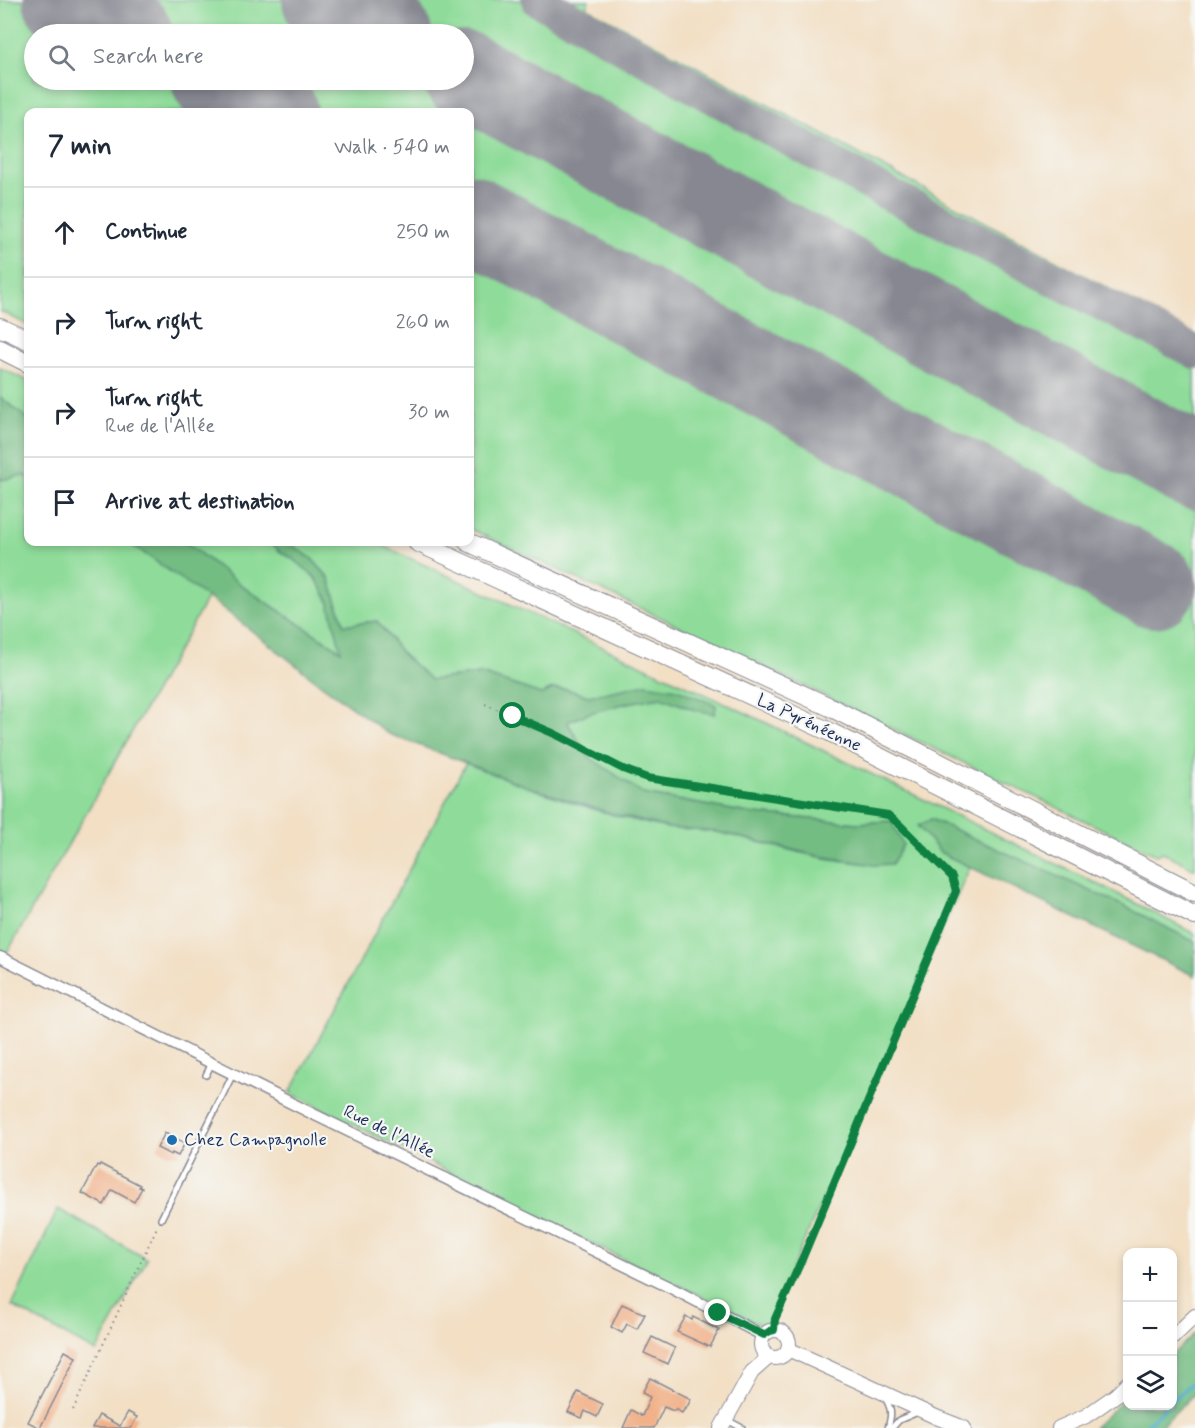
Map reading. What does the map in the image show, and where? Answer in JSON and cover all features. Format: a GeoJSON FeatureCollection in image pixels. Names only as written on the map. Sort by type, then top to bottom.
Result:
{"type":"FeatureCollection","features":[{"type":"Feature","properties":{"kind":"highway"},"geometry":{"type":"LineString","coordinates":[[0,327],[24,338]]}},
{"type":"Feature","properties":{"kind":"highway"},"geometry":{"type":"LineString","coordinates":[[0,350],[24,361]]}},
{"type":"Feature","properties":{"kind":"highway","name":"La Pyrénéenne"},"geometry":{"type":"LineString","coordinates":[[474,545],[830,707],[1195,893]]}},
{"type":"Feature","properties":{"kind":"highway","name":"La Pyrénéenne"},"geometry":{"type":"LineString","coordinates":[[426,546],[830,732],[1195,916]]}},
{"type":"Feature","properties":{"kind":"street","name":"Rue de l'Allée"},"geometry":{"type":"LineString","coordinates":[[0,957],[233,1074],[673,1289],[769,1333]]}},
{"type":"Feature","properties":{"kind":"street"},"geometry":{"type":"LineString","coordinates":[[1177,1334],[1195,1316]]}},
{"type":"Feature","properties":{"kind":"street"},"geometry":{"type":"LineString","coordinates":[[783,1332],[787,1336],[788,1349],[778,1358],[769,1357],[761,1345],[769,1333],[783,1332]]}},
{"type":"Feature","properties":{"kind":"street"},"geometry":{"type":"LineString","coordinates":[[788,1349],[921,1411],[964,1428]]}},
{"type":"Feature","properties":{"kind":"street"},"geometry":{"type":"LineString","coordinates":[[723,1424],[752,1372],[769,1357]]}},
{"type":"Feature","properties":{"kind":"street"},"geometry":{"type":"LineString","coordinates":[[1059,1428],[1086,1416],[1123,1388]]}},
{"type":"Feature","properties":{"kind":"lane"},"geometry":{"type":"LineString","coordinates":[[206,1075],[212,1063]]}},
{"type":"Feature","properties":{"kind":"lane"},"geometry":{"type":"LineString","coordinates":[[161,1219],[233,1074]]}},
{"type":"Feature","properties":{"kind":"lane"},"geometry":{"type":"LineString","coordinates":[[882,1392],[892,1415],[890,1428]]}},
{"type":"Feature","properties":{"kind":"lane"},"geometry":{"type":"LineString","coordinates":[[890,1428],[898,1420],[921,1411]]}},
{"type":"Feature","properties":{"kind":"lane"},"geometry":{"type":"LineString","coordinates":[[723,1424],[742,1428]]}},
{"type":"Feature","properties":{"kind":"path"},"geometry":{"type":"LineString","coordinates":[[485,704],[647,778],[888,815],[952,877],[956,891],[769,1333]]}},
{"type":"Feature","properties":{"kind":"path"},"geometry":{"type":"LineString","coordinates":[[73,1410],[161,1219]]}},
{"type":"Feature","properties":{"kind":"green space"},"geometry":{"type":"Polygon","coordinates":[[[0,0],[589,0],[586,7],[1195,335],[1195,869],[1163,852],[1156,855],[668,621],[474,531],[474,108],[24,108],[24,323],[0,311],[0,0]]]}},
{"type":"Feature","properties":{"kind":"green space"},"geometry":{"type":"Polygon","coordinates":[[[0,368],[24,379],[24,416],[0,397],[0,368]]]}},
{"type":"Feature","properties":{"kind":"green space"},"geometry":{"type":"Polygon","coordinates":[[[0,397],[24,416],[24,476],[1,480],[0,397]]]}},
{"type":"Feature","properties":{"kind":"green space"},"geometry":{"type":"Polygon","coordinates":[[[24,476],[24,546],[134,546],[208,597],[6,955],[0,951],[0,477],[1,480],[24,476]]]}},
{"type":"Feature","properties":{"kind":"green space"},"geometry":{"type":"Polygon","coordinates":[[[134,546],[190,546],[249,591],[341,651],[328,599],[315,577],[275,546],[293,546],[311,558],[329,578],[344,625],[377,621],[403,655],[431,680],[481,674],[541,694],[553,689],[566,689],[589,696],[646,684],[677,689],[716,705],[715,714],[695,710],[661,697],[589,713],[567,722],[589,757],[644,794],[754,814],[857,823],[891,821],[903,845],[892,864],[874,865],[818,856],[718,832],[669,828],[613,814],[525,786],[389,734],[221,607],[134,546]]]}},
{"type":"Feature","properties":{"kind":"green space"},"geometry":{"type":"Polygon","coordinates":[[[190,546],[275,546],[309,572],[320,585],[332,612],[342,652],[249,591],[190,546]]]}},
{"type":"Feature","properties":{"kind":"green space"},"geometry":{"type":"Polygon","coordinates":[[[293,546],[384,546],[748,714],[1114,892],[1195,934],[1195,944],[918,826],[941,853],[970,867],[766,1327],[623,1259],[290,1093],[466,763],[565,800],[616,816],[667,828],[715,831],[806,854],[849,862],[892,864],[892,821],[857,823],[754,814],[644,794],[589,757],[567,722],[589,713],[661,697],[695,710],[677,689],[613,692],[588,696],[566,689],[553,689],[541,694],[481,674],[431,680],[403,655],[377,621],[344,625],[329,578],[311,558],[293,546]]]}},
{"type":"Feature","properties":{"kind":"green space"},"geometry":{"type":"Polygon","coordinates":[[[931,819],[1126,907],[1195,942],[1195,976],[941,853],[918,826],[931,819]]]}},
{"type":"Feature","properties":{"kind":"green space"},"geometry":{"type":"Polygon","coordinates":[[[58,1209],[147,1259],[96,1352],[12,1306],[58,1209]]]}},
{"type":"Feature","properties":{"kind":"green space"},"geometry":{"type":"Polygon","coordinates":[[[1195,1333],[1195,1393],[1159,1428],[1093,1428],[1123,1400],[1123,1410],[1177,1410],[1177,1350],[1195,1333]]]}},
{"type":"Feature","properties":{"kind":"building"},"geometry":{"type":"Polygon","coordinates":[[[165,1133],[185,1143],[178,1156],[157,1148],[165,1133]]]}},
{"type":"Feature","properties":{"kind":"building"},"geometry":{"type":"Polygon","coordinates":[[[100,1164],[140,1185],[139,1187],[142,1188],[134,1202],[112,1190],[104,1205],[82,1193],[97,1165],[100,1164]]]}},
{"type":"Feature","properties":{"kind":"building"},"geometry":{"type":"Polygon","coordinates":[[[622,1304],[645,1314],[637,1329],[627,1324],[622,1333],[611,1327],[622,1304]]]}},
{"type":"Feature","properties":{"kind":"building"},"geometry":{"type":"Polygon","coordinates":[[[686,1316],[692,1320],[693,1317],[719,1330],[710,1347],[677,1332],[686,1316]]]}},
{"type":"Feature","properties":{"kind":"building"},"geometry":{"type":"Polygon","coordinates":[[[652,1337],[675,1348],[668,1364],[644,1353],[652,1337]]]}},
{"type":"Feature","properties":{"kind":"building"},"geometry":{"type":"Polygon","coordinates":[[[65,1351],[76,1357],[40,1428],[28,1422],[65,1351]]]}},
{"type":"Feature","properties":{"kind":"building"},"geometry":{"type":"Polygon","coordinates":[[[650,1378],[691,1399],[686,1409],[682,1413],[664,1407],[654,1428],[623,1428],[631,1410],[642,1416],[650,1397],[642,1393],[650,1378]]]}},
{"type":"Feature","properties":{"kind":"building"},"geometry":{"type":"Polygon","coordinates":[[[578,1392],[603,1404],[597,1417],[585,1411],[582,1418],[568,1412],[578,1392]]]}},
{"type":"Feature","properties":{"kind":"building"},"geometry":{"type":"Polygon","coordinates":[[[128,1412],[137,1417],[131,1428],[92,1428],[99,1415],[120,1426],[128,1412]]]}},
{"type":"Feature","properties":{"kind":"waterway"},"geometry":{"type":"LineString","coordinates":[[1177,1396],[1195,1380]]}},
{"type":"Feature","properties":{"kind":"waterway"},"geometry":{"type":"LineString","coordinates":[[1143,1428],[1163,1410]]}},
{"type":"Feature","properties":{"kind":"taxiway"},"geometry":{"type":"LineString","coordinates":[[538,0],[879,189],[1195,352]]}},
{"type":"Feature","properties":{"kind":"runway"},"geometry":{"type":"LineString","coordinates":[[66,0],[111,24]]}},
{"type":"Feature","properties":{"kind":"runway"},"geometry":{"type":"LineString","coordinates":[[325,0],[370,24]]}},
{"type":"Feature","properties":{"kind":"runway"},"geometry":{"type":"LineString","coordinates":[[474,79],[1195,467]]}},
{"type":"Feature","properties":{"kind":"runway"},"geometry":{"type":"LineString","coordinates":[[233,90],[267,108]]}},
{"type":"Feature","properties":{"kind":"runway"},"geometry":{"type":"LineString","coordinates":[[474,219],[1154,585]]}},
{"type":"Feature","properties":{"kind":"place","name":"Chez Campagnolle"},"geometry":{"type":"Point","coordinates":[172,1140]}},
{"type":"Feature","properties":{"kind":"route"},"geometry":{"type":"LineString","coordinates":[[513,716],[555,734],[623,769],[647,778],[888,815],[952,877],[956,891],[775,1319],[774,1330],[764,1335],[718,1313]]}}]}
